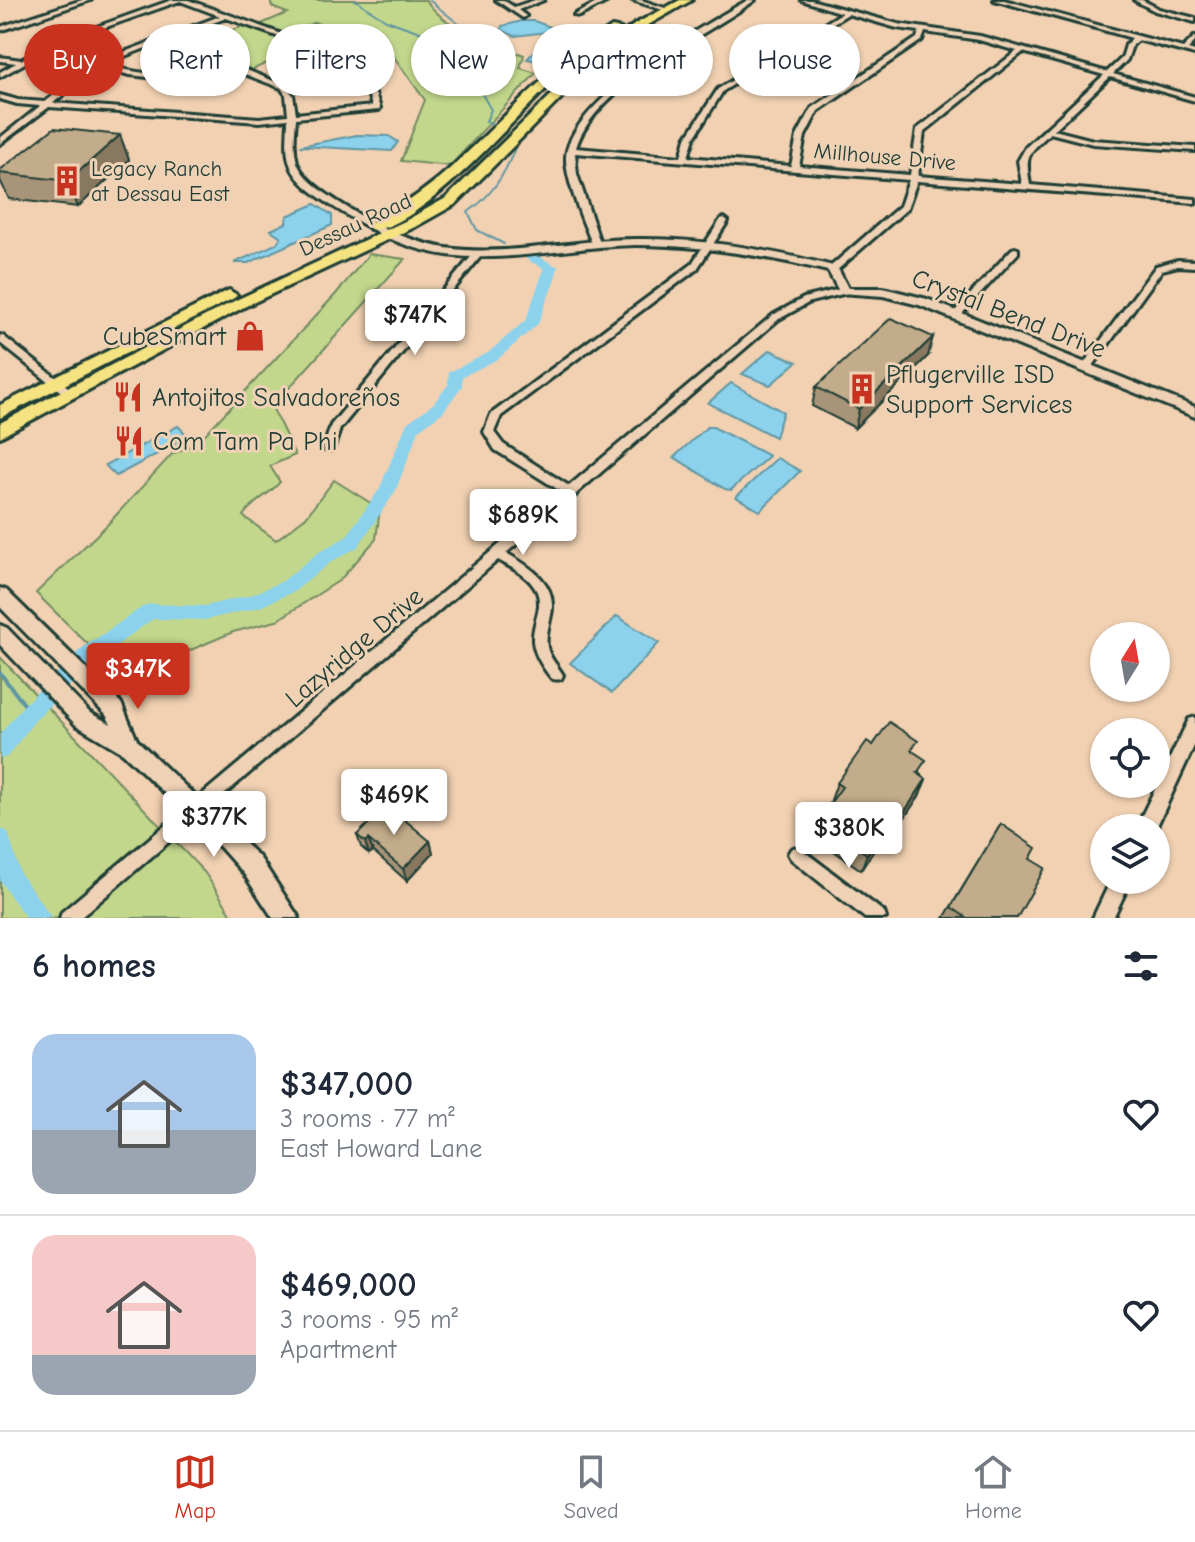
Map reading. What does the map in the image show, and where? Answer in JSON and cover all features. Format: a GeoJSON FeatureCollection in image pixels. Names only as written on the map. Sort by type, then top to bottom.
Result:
{"type":"FeatureCollection","features":[{"type":"Feature","properties":{"kind":"main road","name":"Dessau Road"},"geometry":{"type":"LineString","coordinates":[[0,431],[381,230],[436,193],[583,50],[662,5],[687,0]]}},
{"type":"Feature","properties":{"kind":"main road","name":"Dessau Road"},"geometry":{"type":"LineString","coordinates":[[0,412],[55,382],[381,230],[453,200],[592,61],[662,5]]}},
{"type":"Feature","properties":{"kind":"main road"},"geometry":{"type":"LineString","coordinates":[[0,595],[114,709],[130,746]]}},
{"type":"Feature","properties":{"kind":"main road"},"geometry":{"type":"LineString","coordinates":[[0,633],[83,719],[130,746],[197,811],[252,866],[287,918]]}},
{"type":"Feature","properties":{"kind":"street"},"geometry":{"type":"LineString","coordinates":[[0,29],[88,0]]}},
{"type":"Feature","properties":{"kind":"street"},"geometry":{"type":"LineString","coordinates":[[0,75],[59,42],[180,0],[349,60],[365,73],[376,108],[237,120],[47,104],[0,97]]}},
{"type":"Feature","properties":{"kind":"street"},"geometry":{"type":"LineString","coordinates":[[499,0],[523,16]]}},
{"type":"Feature","properties":{"kind":"street"},"geometry":{"type":"LineString","coordinates":[[514,9],[541,0]]}},
{"type":"Feature","properties":{"kind":"street"},"geometry":{"type":"LineString","coordinates":[[577,15],[607,0]]}},
{"type":"Feature","properties":{"kind":"street"},"geometry":{"type":"LineString","coordinates":[[635,0],[662,5]]}},
{"type":"Feature","properties":{"kind":"street"},"geometry":{"type":"LineString","coordinates":[[596,243],[571,161],[571,150],[587,122],[620,85],[703,28],[752,0]]}},
{"type":"Feature","properties":{"kind":"street"},"geometry":{"type":"LineString","coordinates":[[804,0],[846,13],[967,35],[1023,49],[1195,99]]}},
{"type":"Feature","properties":{"kind":"street"},"geometry":{"type":"LineString","coordinates":[[997,0],[1195,53]]}},
{"type":"Feature","properties":{"kind":"street"},"geometry":{"type":"LineString","coordinates":[[1137,0],[1157,10],[1195,20]]}},
{"type":"Feature","properties":{"kind":"street"},"geometry":{"type":"LineString","coordinates":[[684,158],[690,138],[720,90],[846,13]]}},
{"type":"Feature","properties":{"kind":"street"},"geometry":{"type":"LineString","coordinates":[[204,24],[225,16]]}},
{"type":"Feature","properties":{"kind":"street"},"geometry":{"type":"LineString","coordinates":[[795,166],[801,136],[815,110],[920,39],[923,29]]}},
{"type":"Feature","properties":{"kind":"street"},"geometry":{"type":"LineString","coordinates":[[1026,187],[1024,156],[1125,59],[1129,45],[1136,38]]}},
{"type":"Feature","properties":{"kind":"street"},"geometry":{"type":"LineString","coordinates":[[1184,50],[1195,38]]}},
{"type":"Feature","properties":{"kind":"street"},"geometry":{"type":"LineString","coordinates":[[833,269],[904,207],[914,176],[920,131],[1023,49]]}},
{"type":"Feature","properties":{"kind":"street"},"geometry":{"type":"LineString","coordinates":[[0,59],[19,62]]}},
{"type":"Feature","properties":{"kind":"street"},"geometry":{"type":"LineString","coordinates":[[250,73],[284,87],[291,97],[293,162],[308,184],[381,230],[418,245],[478,254],[596,243],[662,242],[747,250],[833,269]]}},
{"type":"Feature","properties":{"kind":"street"},"geometry":{"type":"LineString","coordinates":[[0,142],[57,96]]}},
{"type":"Feature","properties":{"kind":"street"},"geometry":{"type":"LineString","coordinates":[[1049,131],[1093,142],[1195,149]]}},
{"type":"Feature","properties":{"kind":"street","name":"Millhouse Drive"},"geometry":{"type":"LineString","coordinates":[[571,150],[1195,201]]}},
{"type":"Feature","properties":{"kind":"street"},"geometry":{"type":"LineString","coordinates":[[571,493],[499,447],[489,432],[496,414],[694,267],[724,221]]}},
{"type":"Feature","properties":{"kind":"street"},"geometry":{"type":"LineString","coordinates":[[957,314],[1015,251]]}},
{"type":"Feature","properties":{"kind":"street"},"geometry":{"type":"LineString","coordinates":[[329,447],[335,428],[478,254]]}},
{"type":"Feature","properties":{"kind":"street"},"geometry":{"type":"LineString","coordinates":[[1086,368],[1159,268],[1178,263],[1195,264]]}},
{"type":"Feature","properties":{"kind":"street"},"geometry":{"type":"LineString","coordinates":[[833,269],[844,291]]}},
{"type":"Feature","properties":{"kind":"street","name":"Lazyridge Drive"},"geometry":{"type":"LineString","coordinates":[[73,914],[776,317],[807,300],[844,291]]}},
{"type":"Feature","properties":{"kind":"street","name":"Crystal Bend Drive"},"geometry":{"type":"LineString","coordinates":[[844,291],[904,296],[957,314],[1195,412]]}},
{"type":"Feature","properties":{"kind":"street"},"geometry":{"type":"LineString","coordinates":[[0,338],[69,393]]}},
{"type":"Feature","properties":{"kind":"street"},"geometry":{"type":"LineString","coordinates":[[499,555],[540,584],[546,608],[538,645],[541,658],[556,675]]}},
{"type":"Feature","properties":{"kind":"street"},"geometry":{"type":"LineString","coordinates":[[1153,814],[1195,725]]}},
{"type":"Feature","properties":{"kind":"street"},"geometry":{"type":"LineString","coordinates":[[796,854],[878,918]]}},
{"type":"Feature","properties":{"kind":"street"},"geometry":{"type":"LineString","coordinates":[[1103,918],[1114,894]]}},
{"type":"Feature","properties":{"kind":"green space"},"geometry":{"type":"Polygon","coordinates":[[[270,0],[426,0],[451,24],[411,24],[411,81],[395,59],[395,24],[315,22],[266,24],[266,28],[259,25],[287,13],[272,7],[270,0]]]}},
{"type":"Feature","properties":{"kind":"green space"},"geometry":{"type":"Polygon","coordinates":[[[250,26],[266,32],[266,63],[252,70],[250,26]]]}},
{"type":"Feature","properties":{"kind":"green space"},"geometry":{"type":"Polygon","coordinates":[[[516,52],[524,55],[520,68],[532,72],[532,77],[516,95],[516,52]]]}},
{"type":"Feature","properties":{"kind":"green space"},"geometry":{"type":"Polygon","coordinates":[[[422,96],[515,96],[450,166],[401,161],[425,100],[422,96]]]}},
{"type":"Feature","properties":{"kind":"green space"},"geometry":{"type":"Polygon","coordinates":[[[369,254],[405,259],[272,407],[295,455],[270,466],[280,482],[243,516],[276,540],[306,517],[334,480],[380,509],[376,539],[340,580],[276,621],[233,632],[158,664],[116,672],[36,593],[108,524],[172,454],[197,443],[335,295],[369,254]]]}},
{"type":"Feature","properties":{"kind":"green space"},"geometry":{"type":"Polygon","coordinates":[[[0,657],[205,873],[234,918],[0,918],[0,657]]]}},
{"type":"Feature","properties":{"kind":"water"},"geometry":{"type":"Polygon","coordinates":[[[534,21],[542,24],[532,24],[532,34],[516,36],[516,24],[510,24],[534,21]]]}},
{"type":"Feature","properties":{"kind":"water"},"geometry":{"type":"Polygon","coordinates":[[[357,135],[389,136],[398,142],[392,151],[300,146],[357,135]]]}},
{"type":"Feature","properties":{"kind":"water"},"geometry":{"type":"Polygon","coordinates":[[[315,204],[332,215],[332,225],[248,263],[234,263],[276,244],[281,237],[271,230],[286,223],[287,216],[315,204]]]}},
{"type":"Feature","properties":{"kind":"water"},"geometry":{"type":"Polygon","coordinates":[[[770,350],[797,362],[770,385],[742,374],[770,350]]]}},
{"type":"Feature","properties":{"kind":"water"},"geometry":{"type":"Polygon","coordinates":[[[731,383],[783,412],[775,437],[708,403],[731,383]]]}},
{"type":"Feature","properties":{"kind":"water"},"geometry":{"type":"Polygon","coordinates":[[[178,426],[189,437],[116,476],[105,465],[178,426]]]}},
{"type":"Feature","properties":{"kind":"water"},"geometry":{"type":"Polygon","coordinates":[[[707,427],[713,427],[769,456],[731,490],[725,489],[674,457],[707,427]]]}},
{"type":"Feature","properties":{"kind":"water"},"geometry":{"type":"Polygon","coordinates":[[[777,458],[800,471],[760,511],[736,497],[777,458]]]}},
{"type":"Feature","properties":{"kind":"water"},"geometry":{"type":"Polygon","coordinates":[[[617,616],[659,643],[612,693],[570,663],[617,616]]]}},
{"type":"Feature","properties":{"kind":"building"},"geometry":{"type":"Polygon","coordinates":[[[54,128],[120,135],[68,181],[0,173],[0,170],[54,128]]]}},
{"type":"Feature","properties":{"kind":"building","name":"Pflugerville ISD Support Services"},"geometry":{"type":"Polygon","coordinates":[[[891,318],[933,337],[859,409],[816,387],[891,318]]]}},
{"type":"Feature","properties":{"kind":"building"},"geometry":{"type":"Polygon","coordinates":[[[889,722],[918,741],[911,750],[926,760],[917,773],[926,779],[895,826],[889,822],[867,854],[818,820],[842,787],[837,783],[867,741],[873,745],[889,722]]]}},
{"type":"Feature","properties":{"kind":"building"},"geometry":{"type":"Polygon","coordinates":[[[387,805],[430,841],[403,869],[368,839],[365,842],[357,835],[387,805]]]}},
{"type":"Feature","properties":{"kind":"building"},"geometry":{"type":"Polygon","coordinates":[[[1001,824],[1036,848],[1030,859],[1045,868],[1017,918],[967,918],[951,907],[1001,824]]]}},
{"type":"Feature","properties":{"kind":"waterway"},"geometry":{"type":"LineString","coordinates":[[355,0],[386,20],[411,29]]}},
{"type":"Feature","properties":{"kind":"waterway"},"geometry":{"type":"LineString","coordinates":[[429,0],[459,24]]}},
{"type":"Feature","properties":{"kind":"waterway"},"geometry":{"type":"LineString","coordinates":[[483,96],[491,110],[486,121],[496,126]]}},
{"type":"Feature","properties":{"kind":"waterway"},"geometry":{"type":"LineString","coordinates":[[503,130],[515,148],[511,158],[491,192],[468,212],[477,230],[504,244]]}},
{"type":"Feature","properties":{"kind":"waterway"},"geometry":{"type":"LineString","coordinates":[[0,750],[30,712],[88,655],[150,611],[205,613],[254,602],[289,586],[325,557],[352,542],[387,492],[412,427],[438,408],[455,386],[454,375],[493,356],[533,321],[551,267],[531,256]]}},
{"type":"Feature","properties":{"kind":"waterway"},"geometry":{"type":"LineString","coordinates":[[0,673],[30,712]]}},
{"type":"Feature","properties":{"kind":"waterway"},"geometry":{"type":"LineString","coordinates":[[0,839],[10,878],[40,918]]}},
{"type":"Feature","properties":{"kind":"place","name":"Legacy Ranch at Dessau East"},"geometry":{"type":"Point","coordinates":[67,181]}},
{"type":"Feature","properties":{"kind":"place","name":"CubeSmart"},"geometry":{"type":"Point","coordinates":[250,336]}},
{"type":"Feature","properties":{"kind":"place","name":"Pflugerville ISD Support Services"},"geometry":{"type":"Point","coordinates":[862,389]}},
{"type":"Feature","properties":{"kind":"place","name":"Antojitos Salvadoreños"},"geometry":{"type":"Point","coordinates":[128,397]}},
{"type":"Feature","properties":{"kind":"place","name":"Com Tam Pa Phi"},"geometry":{"type":"Point","coordinates":[129,441]}}]}
